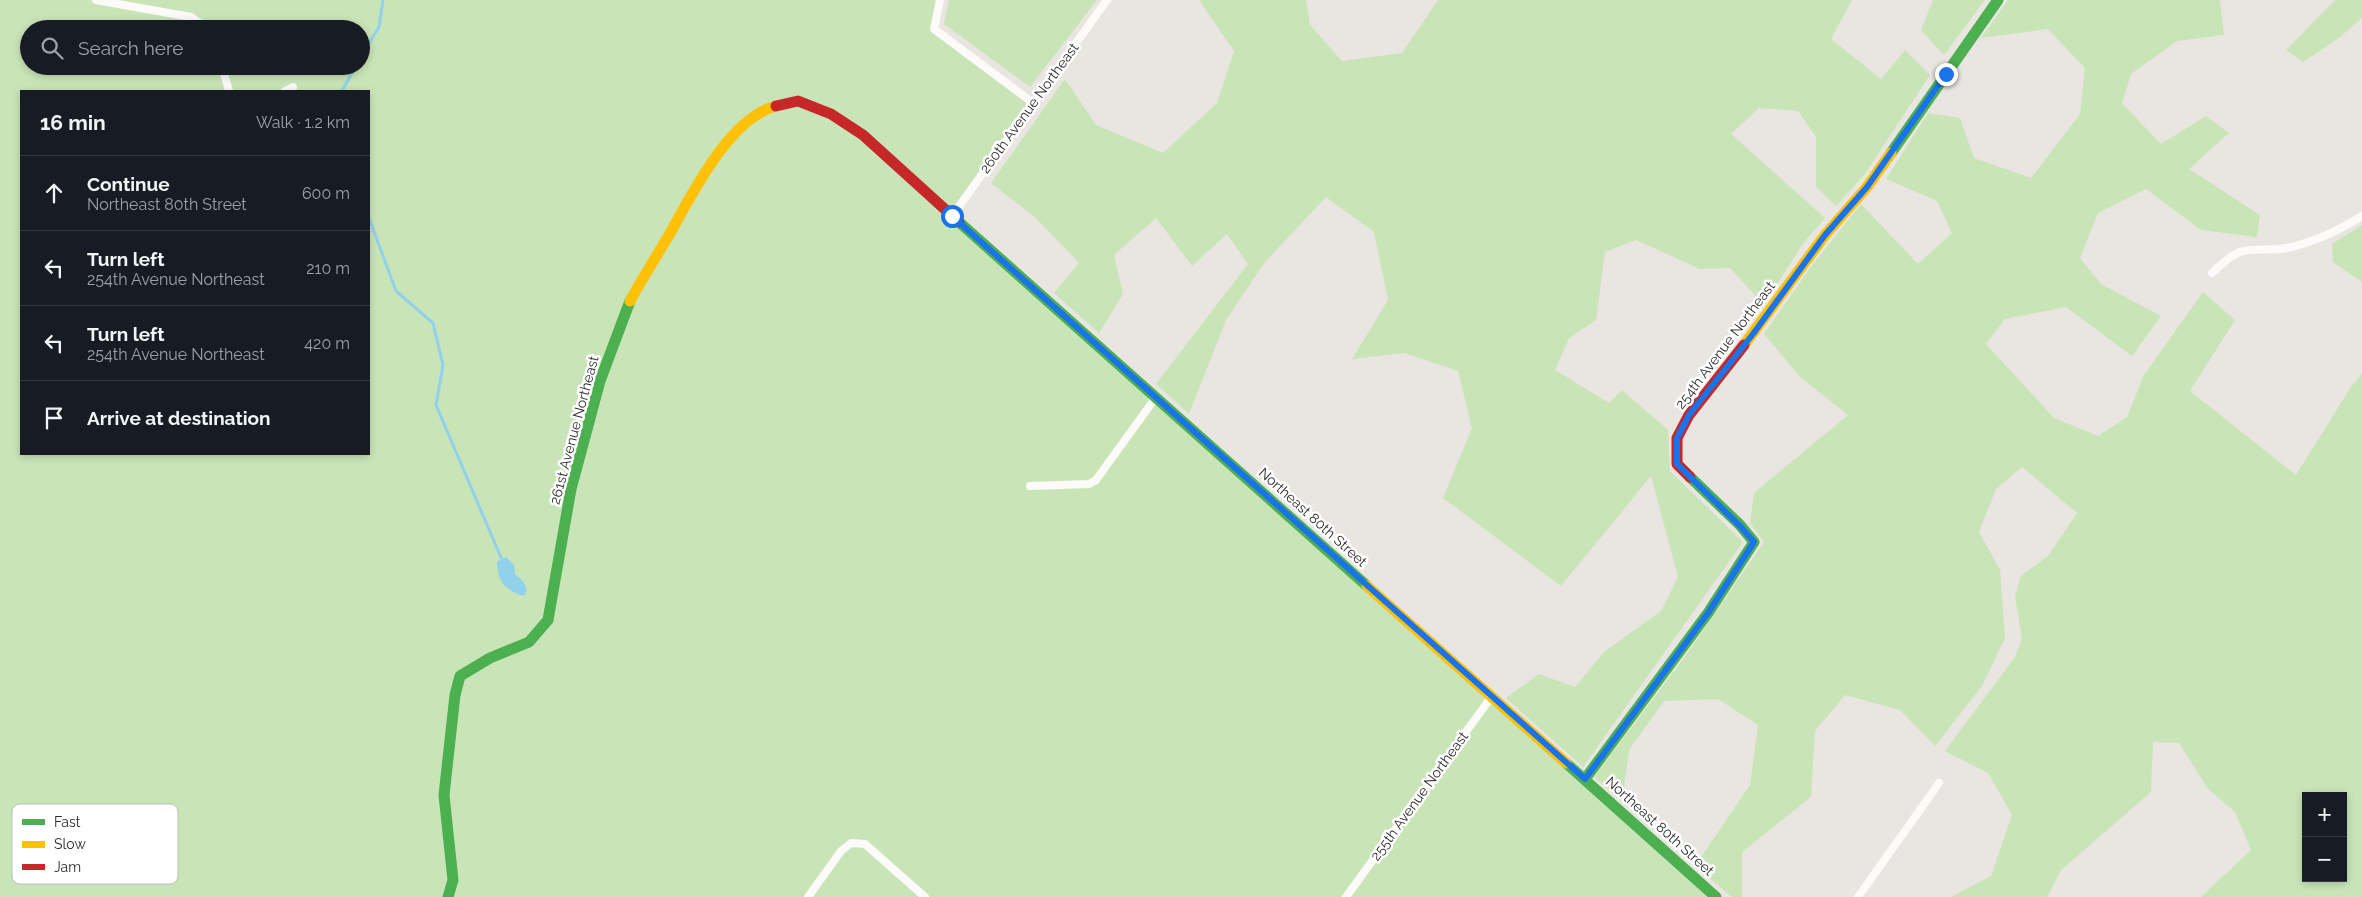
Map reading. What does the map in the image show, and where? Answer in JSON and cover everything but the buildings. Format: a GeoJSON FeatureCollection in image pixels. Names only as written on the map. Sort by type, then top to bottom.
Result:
{"type":"FeatureCollection","features":[{"type":"Feature","properties":{"kind":"street"},"geometry":{"type":"LineString","coordinates":[[96,0],[191,17],[196,20]]}},
{"type":"Feature","properties":{"kind":"street"},"geometry":{"type":"LineString","coordinates":[[940,0],[934,29],[1033,103]]}},
{"type":"Feature","properties":{"kind":"street","name":"260th Avenue Northeast"},"geometry":{"type":"LineString","coordinates":[[952,216],[1107,0]]}},
{"type":"Feature","properties":{"kind":"street","name":"254th Avenue Northeast"},"geometry":{"type":"LineString","coordinates":[[1585,779],[1708,613],[1754,542],[1677,464],[1677,438],[1689,415],[1753,334],[1825,235],[1867,187],[1998,0]]}},
{"type":"Feature","properties":{"kind":"street"},"geometry":{"type":"LineString","coordinates":[[225,75],[229,90]]}},
{"type":"Feature","properties":{"kind":"street","name":"261st Avenue Northeast"},"geometry":{"type":"LineString","coordinates":[[448,897],[452,880],[451,846],[444,795],[455,695],[460,676],[490,658],[528,642],[548,620],[571,489],[600,381],[631,300],[709,165],[739,129],[769,108],[798,101],[831,114],[863,135],[890,158]]}},
{"type":"Feature","properties":{"kind":"street","name":"Northeast 80th Street"},"geometry":{"type":"LineString","coordinates":[[890,158],[952,216],[1716,897]]}},
{"type":"Feature","properties":{"kind":"street"},"geometry":{"type":"LineString","coordinates":[[2212,273],[2229,258],[2242,251],[2285,248],[2316,240],[2336,232],[2362,216]]}},
{"type":"Feature","properties":{"kind":"street"},"geometry":{"type":"LineString","coordinates":[[1030,486],[1089,484],[1096,480],[1156,397]]}},
{"type":"Feature","properties":{"kind":"street","name":"255th Avenue Northeast"},"geometry":{"type":"LineString","coordinates":[[1346,897],[1492,696]]}},
{"type":"Feature","properties":{"kind":"street"},"geometry":{"type":"LineString","coordinates":[[1858,897],[1939,783]]}},
{"type":"Feature","properties":{"kind":"street"},"geometry":{"type":"LineString","coordinates":[[808,897],[841,851],[851,843],[865,844],[925,897]]}},
{"type":"Feature","properties":{"kind":"green space"},"geometry":{"type":"Polygon","coordinates":[[[0,0],[940,0],[934,29],[1033,103],[952,215],[1716,897],[0,897],[0,0]]]}},
{"type":"Feature","properties":{"kind":"green space"},"geometry":{"type":"Polygon","coordinates":[[[949,0],[1097,0],[1030,87],[944,24],[949,0]]]}},
{"type":"Feature","properties":{"kind":"green space"},"geometry":{"type":"Polygon","coordinates":[[[1199,0],[1306,0],[1310,25],[1342,61],[1402,53],[1438,0],[1852,0],[1831,39],[1881,79],[1905,50],[1930,75],[1865,174],[1836,206],[1816,187],[1816,137],[1798,111],[1759,108],[1731,134],[1825,218],[1802,245],[1764,305],[1730,268],[1700,269],[1636,240],[1605,252],[1596,320],[1569,338],[1555,370],[1609,403],[1622,390],[1668,430],[1670,471],[1743,542],[1583,767],[1506,698],[1539,674],[1575,687],[1604,652],[1661,611],[1678,577],[1651,476],[1561,586],[1443,498],[1472,428],[1458,371],[1404,353],[1352,359],[1388,300],[1374,232],[1326,197],[1265,262],[1226,320],[1189,414],[1156,384],[1248,264],[1227,234],[1192,266],[1156,218],[1114,255],[1123,294],[1099,333],[1054,293],[1079,263],[1036,218],[991,183],[1065,79],[1096,125],[1163,153],[1217,103],[1234,51],[1199,0]]]}},
{"type":"Feature","properties":{"kind":"green space"},"geometry":{"type":"Polygon","coordinates":[[[1933,0],[1985,0],[1944,55],[1921,30],[1933,0]]]}},
{"type":"Feature","properties":{"kind":"green space"},"geometry":{"type":"Polygon","coordinates":[[[2008,0],[2220,0],[2224,35],[2177,41],[2131,74],[2122,103],[2161,144],[2206,116],[2229,133],[2189,169],[2260,215],[2257,237],[2201,230],[2146,189],[2098,213],[2080,258],[2101,284],[2161,316],[2132,356],[2066,307],[2005,319],[1986,344],[2054,418],[2098,436],[2127,417],[2144,375],[2203,292],[2235,320],[2190,391],[2296,475],[2351,387],[2362,374],[2362,897],[2201,897],[2251,850],[2235,812],[2208,789],[2179,743],[2153,742],[2151,792],[2061,870],[2047,897],[1951,897],[1991,876],[2012,815],[1988,773],[1945,751],[2015,657],[2022,639],[2015,596],[2021,576],[2048,556],[2077,513],[2022,467],[1996,489],[1979,532],[2000,570],[2005,638],[1982,686],[1935,746],[1900,710],[1845,695],[1815,731],[1811,797],[1742,852],[1742,897],[1732,897],[1695,866],[1750,785],[1758,725],[1718,699],[1664,701],[1629,750],[1622,802],[1594,777],[1684,658],[1764,542],[1750,523],[1754,493],[1848,415],[1800,377],[1764,334],[1810,268],[1861,204],[1918,264],[1952,233],[1937,201],[1886,179],[1928,113],[1960,118],[1974,158],[2031,178],[2080,114],[2085,68],[2048,29],[1981,38],[2008,0]]]}},
{"type":"Feature","properties":{"kind":"green space"},"geometry":{"type":"Polygon","coordinates":[[[2335,0],[2362,0],[2362,18],[2339,38],[2303,62],[2286,50],[2335,0]]]}},
{"type":"Feature","properties":{"kind":"green space"},"geometry":{"type":"Polygon","coordinates":[[[2362,225],[2362,282],[2333,262],[2332,244],[2362,225]]]}},
{"type":"Feature","properties":{"kind":"water"},"geometry":{"type":"Polygon","coordinates":[[[506,557],[514,565],[515,574],[523,581],[527,590],[524,596],[511,591],[501,580],[497,562],[506,557]]]}},
{"type":"Feature","properties":{"kind":"waterway"},"geometry":{"type":"LineString","coordinates":[[370,42],[379,27],[383,0]]}},
{"type":"Feature","properties":{"kind":"waterway"},"geometry":{"type":"LineString","coordinates":[[343,90],[351,75]]}},
{"type":"Feature","properties":{"kind":"waterway"},"geometry":{"type":"LineString","coordinates":[[370,221],[396,291],[433,323],[443,365],[436,405],[502,560]]}},
{"type":"Feature","properties":{"kind":"traffic: fast"},"geometry":{"type":"LineString","coordinates":[[1891,153],[1998,0]]}},
{"type":"Feature","properties":{"kind":"traffic: fast"},"geometry":{"type":"LineString","coordinates":[[959,222],[1367,586]]}},
{"type":"Feature","properties":{"kind":"traffic: fast"},"geometry":{"type":"LineString","coordinates":[[448,897],[453,880],[444,795],[455,695],[460,676],[490,658],[529,642],[548,620],[571,489],[600,381],[630,301]]}},
{"type":"Feature","properties":{"kind":"traffic: fast"},"geometry":{"type":"LineString","coordinates":[[1585,779],[1708,613],[1754,542],[1740,525],[1690,477]]}},
{"type":"Feature","properties":{"kind":"traffic: fast"},"geometry":{"type":"LineString","coordinates":[[1566,763],[1716,897]]}},
{"type":"Feature","properties":{"kind":"traffic: slow"},"geometry":{"type":"LineString","coordinates":[[630,301],[713,160],[743,126],[759,113],[776,106]]}},
{"type":"Feature","properties":{"kind":"traffic: slow"},"geometry":{"type":"LineString","coordinates":[[1744,345],[1825,235],[1867,187],[1891,153]]}},
{"type":"Feature","properties":{"kind":"traffic: slow"},"geometry":{"type":"LineString","coordinates":[[1367,586],[1566,763]]}},
{"type":"Feature","properties":{"kind":"traffic: jam"},"geometry":{"type":"LineString","coordinates":[[776,106],[798,101],[831,114],[863,135],[959,222]]}},
{"type":"Feature","properties":{"kind":"traffic: jam"},"geometry":{"type":"LineString","coordinates":[[1690,477],[1677,464],[1677,438],[1689,415],[1744,345]]}},
{"type":"Feature","properties":{"kind":"route"},"geometry":{"type":"LineString","coordinates":[[952,216],[1585,779],[1708,613],[1754,542],[1677,464],[1677,438],[1689,415],[1753,334],[1825,235],[1867,187],[1946,74]]}}]}
